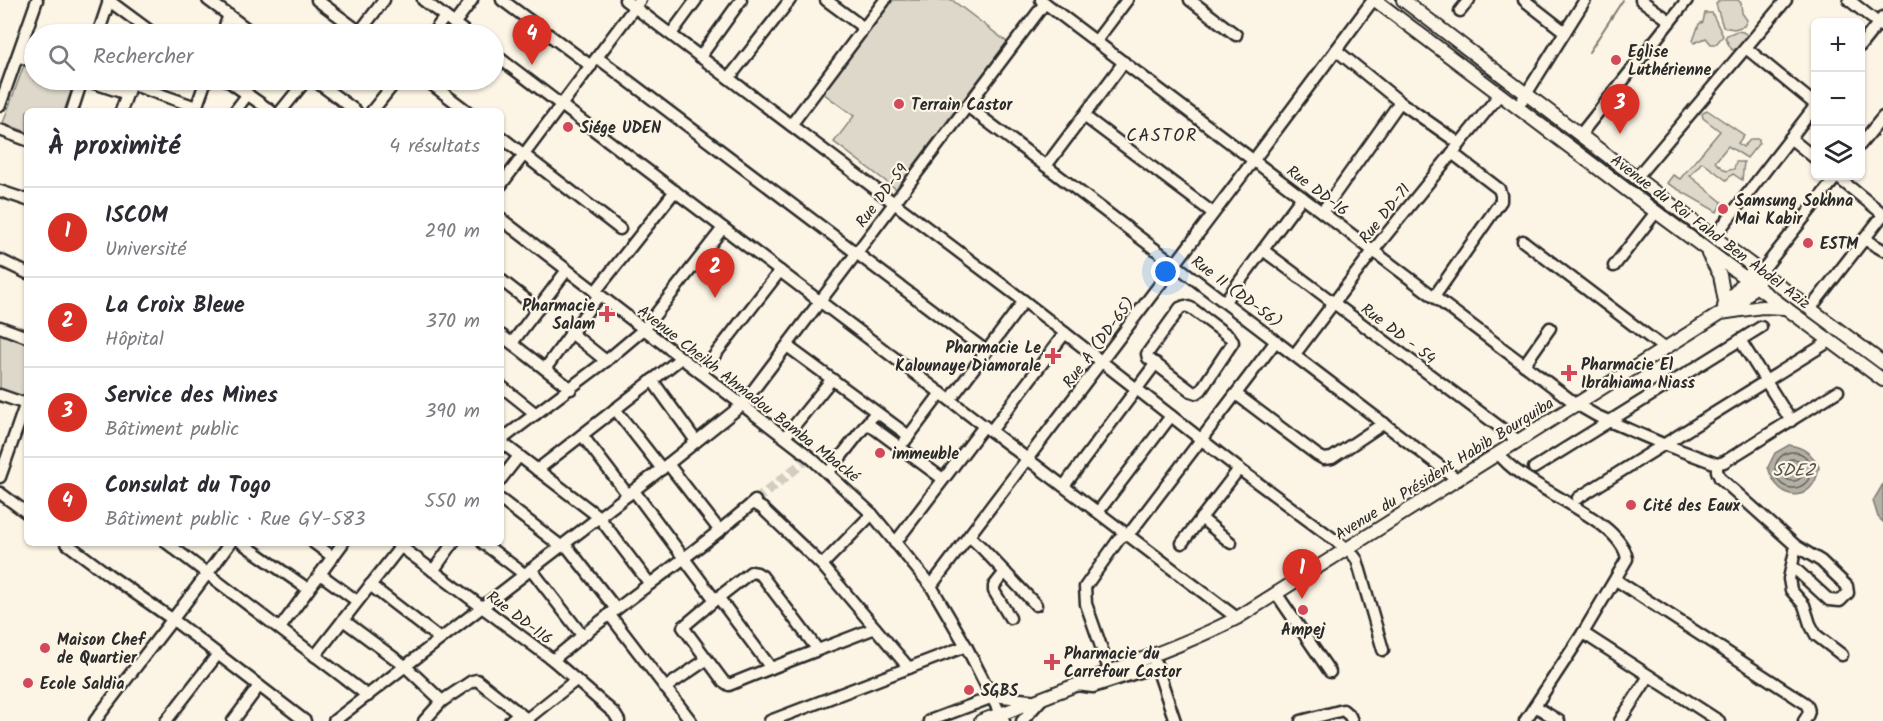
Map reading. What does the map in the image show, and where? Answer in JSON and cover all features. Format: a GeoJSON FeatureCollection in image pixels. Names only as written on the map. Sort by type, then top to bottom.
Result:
{"type":"FeatureCollection","features":[{"type":"Feature","properties":{"kind":"main road","name":"Avenue du Roi Fahd Ben Abdel Aziz"},"geometry":{"type":"LineString","coordinates":[[1374,0],[1883,380]]}},
{"type":"Feature","properties":{"kind":"main road","name":"Avenue du Roi Fahd Ben Abdel Aziz"},"geometry":{"type":"LineString","coordinates":[[1403,0],[1883,363]]}},
{"type":"Feature","properties":{"kind":"main road"},"geometry":{"type":"LineString","coordinates":[[1704,248],[1720,274],[1727,309]]}},
{"type":"Feature","properties":{"kind":"main road"},"geometry":{"type":"LineString","coordinates":[[1727,309],[1760,271]]}},
{"type":"Feature","properties":{"kind":"main road"},"geometry":{"type":"LineString","coordinates":[[1727,309],[1787,308]]}},
{"type":"Feature","properties":{"kind":"main road","name":"Avenue du Président Habib Bourguiba"},"geometry":{"type":"LineString","coordinates":[[981,721],[1003,717],[1076,684],[1110,672],[1155,660],[1237,618],[1727,309]]}},
{"type":"Feature","properties":{"kind":"street"},"geometry":{"type":"LineString","coordinates":[[29,24],[37,0]]}},
{"type":"Feature","properties":{"kind":"street"},"geometry":{"type":"LineString","coordinates":[[208,0],[241,24]]}},
{"type":"Feature","properties":{"kind":"street"},"geometry":{"type":"LineString","coordinates":[[317,0],[348,24]]}},
{"type":"Feature","properties":{"kind":"street"},"geometry":{"type":"LineString","coordinates":[[366,24],[384,0]]}},
{"type":"Feature","properties":{"kind":"street"},"geometry":{"type":"LineString","coordinates":[[423,0],[455,24]]}},
{"type":"Feature","properties":{"kind":"street"},"geometry":{"type":"LineString","coordinates":[[445,24],[472,0]]}},
{"type":"Feature","properties":{"kind":"street"},"geometry":{"type":"LineString","coordinates":[[502,0],[594,62],[986,351]]}},
{"type":"Feature","properties":{"kind":"street"},"geometry":{"type":"LineString","coordinates":[[626,0],[638,4],[700,57],[1024,301],[1239,469],[1347,549],[1357,560],[1383,650]]}},
{"type":"Feature","properties":{"kind":"street"},"geometry":{"type":"LineString","coordinates":[[671,34],[696,0]]}},
{"type":"Feature","properties":{"kind":"street"},"geometry":{"type":"LineString","coordinates":[[700,57],[741,0]]}},
{"type":"Feature","properties":{"kind":"street"},"geometry":{"type":"LineString","coordinates":[[729,78],[790,0]]}},
{"type":"Feature","properties":{"kind":"street"},"geometry":{"type":"LineString","coordinates":[[791,125],[885,0]]}},
{"type":"Feature","properties":{"kind":"street"},"geometry":{"type":"LineString","coordinates":[[1096,41],[1127,0]]}},
{"type":"Feature","properties":{"kind":"street"},"geometry":{"type":"LineString","coordinates":[[1190,0],[1236,35]]}},
{"type":"Feature","properties":{"kind":"street","name":"Rue A (DD-65)"},"geometry":{"type":"LineString","coordinates":[[931,586],[1102,363],[1213,213],[1255,161],[1374,0]]}},
{"type":"Feature","properties":{"kind":"street"},"geometry":{"type":"LineString","coordinates":[[1460,11],[1469,0]]}},
{"type":"Feature","properties":{"kind":"street"},"geometry":{"type":"LineString","coordinates":[[1524,0],[1565,32]]}},
{"type":"Feature","properties":{"kind":"street"},"geometry":{"type":"LineString","coordinates":[[1518,107],[1585,0]]}},
{"type":"Feature","properties":{"kind":"street"},"geometry":{"type":"LineString","coordinates":[[1641,0],[1670,21]]}},
{"type":"Feature","properties":{"kind":"street"},"geometry":{"type":"LineString","coordinates":[[1580,135],[1687,0]]}},
{"type":"Feature","properties":{"kind":"street"},"geometry":{"type":"LineString","coordinates":[[1636,178],[1786,0]]}},
{"type":"Feature","properties":{"kind":"street"},"geometry":{"type":"LineString","coordinates":[[1850,0],[1881,22],[1865,40]]}},
{"type":"Feature","properties":{"kind":"street"},"geometry":{"type":"LineString","coordinates":[[101,24],[109,1],[139,24]]}},
{"type":"Feature","properties":{"kind":"street"},"geometry":{"type":"LineString","coordinates":[[831,1],[864,28]]}},
{"type":"Feature","properties":{"kind":"street","name":"Rue DD-16"},"geometry":{"type":"LineString","coordinates":[[1043,2],[1576,404],[1663,444],[1717,464]]}},
{"type":"Feature","properties":{"kind":"street","name":"Rue DD-59"},"geometry":{"type":"LineString","coordinates":[[334,721],[665,467],[742,405],[1043,2]]}},
{"type":"Feature","properties":{"kind":"street"},"geometry":{"type":"LineString","coordinates":[[504,180],[638,4]]}},
{"type":"Feature","properties":{"kind":"street"},"geometry":{"type":"LineString","coordinates":[[226,24],[229,15]]}},
{"type":"Feature","properties":{"kind":"street"},"geometry":{"type":"LineString","coordinates":[[0,105],[24,38]]}},
{"type":"Feature","properties":{"kind":"street"},"geometry":{"type":"LineString","coordinates":[[1714,237],[1815,105],[1746,48]]}},
{"type":"Feature","properties":{"kind":"street"},"geometry":{"type":"LineString","coordinates":[[1336,50],[1400,102],[1460,144]]}},
{"type":"Feature","properties":{"kind":"street"},"geometry":{"type":"LineString","coordinates":[[18,56],[24,58]]}},
{"type":"Feature","properties":{"kind":"street"},"geometry":{"type":"LineString","coordinates":[[504,62],[1237,618]]}},
{"type":"Feature","properties":{"kind":"street"},"geometry":{"type":"LineString","coordinates":[[1046,166],[1124,62]]}},
{"type":"Feature","properties":{"kind":"street"},"geometry":{"type":"LineString","coordinates":[[73,108],[80,90]]}},
{"type":"Feature","properties":{"kind":"street"},"geometry":{"type":"LineString","coordinates":[[122,108],[129,90]]}},
{"type":"Feature","properties":{"kind":"street"},"geometry":{"type":"LineString","coordinates":[[141,90],[193,108]]}},
{"type":"Feature","properties":{"kind":"street"},"geometry":{"type":"LineString","coordinates":[[196,108],[203,90]]}},
{"type":"Feature","properties":{"kind":"street"},"geometry":{"type":"LineString","coordinates":[[242,90],[266,108]]}},
{"type":"Feature","properties":{"kind":"street"},"geometry":{"type":"LineString","coordinates":[[283,108],[298,90]]}},
{"type":"Feature","properties":{"kind":"street"},"geometry":{"type":"LineString","coordinates":[[331,90],[352,108]]}},
{"type":"Feature","properties":{"kind":"street"},"geometry":{"type":"LineString","coordinates":[[374,108],[389,90]]}},
{"type":"Feature","properties":{"kind":"street"},"geometry":{"type":"LineString","coordinates":[[439,90],[463,108]]}},
{"type":"Feature","properties":{"kind":"street"},"geometry":{"type":"LineString","coordinates":[[237,108],[248,94]]}},
{"type":"Feature","properties":{"kind":"street","name":"Rue DD-71"},"geometry":{"type":"LineString","coordinates":[[1295,354],[1373,251],[1500,94]]}},
{"type":"Feature","properties":{"kind":"street"},"geometry":{"type":"LineString","coordinates":[[1322,212],[1400,102]]}},
{"type":"Feature","properties":{"kind":"street","name":"Rue II (DD-56)"},"geometry":{"type":"LineString","coordinates":[[967,106],[1458,480]]}},
{"type":"Feature","properties":{"kind":"street"},"geometry":{"type":"LineString","coordinates":[[1084,116],[1213,213]]}},
{"type":"Feature","properties":{"kind":"street"},"geometry":{"type":"LineString","coordinates":[[1865,139],[1883,117]]}},
{"type":"Feature","properties":{"kind":"street"},"geometry":{"type":"LineString","coordinates":[[0,130],[24,139]]}},
{"type":"Feature","properties":{"kind":"street"},"geometry":{"type":"LineString","coordinates":[[1790,138],[1811,156]]}},
{"type":"Feature","properties":{"kind":"street"},"geometry":{"type":"LineString","coordinates":[[504,139],[620,229]]}},
{"type":"Feature","properties":{"kind":"street"},"geometry":{"type":"LineString","coordinates":[[1434,297],[1501,201],[1498,189],[1452,153]]}},
{"type":"Feature","properties":{"kind":"street"},"geometry":{"type":"LineString","coordinates":[[1760,271],[1833,180]]}},
{"type":"Feature","properties":{"kind":"street"},"geometry":{"type":"LineString","coordinates":[[1810,309],[1883,214],[1841,180]]}},
{"type":"Feature","properties":{"kind":"street"},"geometry":{"type":"LineString","coordinates":[[0,191],[24,199]]}},
{"type":"Feature","properties":{"kind":"street"},"geometry":{"type":"LineString","coordinates":[[545,369],[597,293],[675,191]]}},
{"type":"Feature","properties":{"kind":"street"},"geometry":{"type":"LineString","coordinates":[[1225,301],[1302,196]]}},
{"type":"Feature","properties":{"kind":"street"},"geometry":{"type":"LineString","coordinates":[[1614,266],[1656,212]]}},
{"type":"Feature","properties":{"kind":"street","name":"Avenue Cheikh Ahmadou Bamba Mbacké"},"geometry":{"type":"LineString","coordinates":[[504,221],[785,437],[872,514],[931,586],[1003,717]]}},
{"type":"Feature","properties":{"kind":"street"},"geometry":{"type":"LineString","coordinates":[[504,439],[644,329],[723,228]]}},
{"type":"Feature","properties":{"kind":"street"},"geometry":{"type":"LineString","coordinates":[[1864,239],[1883,250]]}},
{"type":"Feature","properties":{"kind":"street"},"geometry":{"type":"LineString","coordinates":[[1523,241],[1665,349]]}},
{"type":"Feature","properties":{"kind":"street","name":"Rue DD - 54"},"geometry":{"type":"LineString","coordinates":[[1263,250],[1517,440]]}},
{"type":"Feature","properties":{"kind":"street"},"geometry":{"type":"LineString","coordinates":[[0,260],[24,272]]}},
{"type":"Feature","properties":{"kind":"street"},"geometry":{"type":"LineString","coordinates":[[512,343],[567,270]]}},
{"type":"Feature","properties":{"kind":"street"},"geometry":{"type":"LineString","coordinates":[[701,373],[780,271]]}},
{"type":"Feature","properties":{"kind":"street"},"geometry":{"type":"LineString","coordinates":[[504,282],[538,309]]}},
{"type":"Feature","properties":{"kind":"street"},"geometry":{"type":"LineString","coordinates":[[901,447],[986,351],[1024,301]]}},
{"type":"Feature","properties":{"kind":"street"},"geometry":{"type":"LineString","coordinates":[[1185,306],[1231,338],[1233,342],[1197,393],[1191,391],[1156,363],[1148,357],[1148,350],[1180,308],[1185,306]]}},
{"type":"Feature","properties":{"kind":"street"},"geometry":{"type":"LineString","coordinates":[[0,327],[24,336]]}},
{"type":"Feature","properties":{"kind":"street"},"geometry":{"type":"LineString","coordinates":[[1534,468],[1761,327]]}},
{"type":"Feature","properties":{"kind":"street"},"geometry":{"type":"LineString","coordinates":[[1524,365],[1550,328]]}},
{"type":"Feature","properties":{"kind":"street"},"geometry":{"type":"LineString","coordinates":[[570,333],[606,361]]}},
{"type":"Feature","properties":{"kind":"street"},"geometry":{"type":"LineString","coordinates":[[895,543],[943,479],[1065,333]]}},
{"type":"Feature","properties":{"kind":"street"},"geometry":{"type":"LineString","coordinates":[[504,337],[570,388]]}},
{"type":"Feature","properties":{"kind":"street"},"geometry":{"type":"LineString","coordinates":[[1740,340],[1791,421]]}},
{"type":"Feature","properties":{"kind":"street"},"geometry":{"type":"LineString","coordinates":[[1110,672],[1086,604],[1085,587],[1119,539],[1133,529],[1276,341]]}},
{"type":"Feature","properties":{"kind":"street"},"geometry":{"type":"LineString","coordinates":[[1578,498],[1830,341]]}},
{"type":"Feature","properties":{"kind":"street"},"geometry":{"type":"LineString","coordinates":[[787,346],[909,436]]}},
{"type":"Feature","properties":{"kind":"street"},"geometry":{"type":"LineString","coordinates":[[537,470],[681,358]]}},
{"type":"Feature","properties":{"kind":"street"},"geometry":{"type":"LineString","coordinates":[[1064,486],[1156,363]]}},
{"type":"Feature","properties":{"kind":"street"},"geometry":{"type":"LineString","coordinates":[[652,380],[696,441]]}},
{"type":"Feature","properties":{"kind":"street"},"geometry":{"type":"LineString","coordinates":[[785,437],[832,380]]}},
{"type":"Feature","properties":{"kind":"street"},"geometry":{"type":"LineString","coordinates":[[504,388],[536,414]]}},
{"type":"Feature","properties":{"kind":"street"},"geometry":{"type":"LineString","coordinates":[[1792,566],[1829,600],[1840,602],[1848,593],[1847,586],[1821,561],[1796,546],[1720,478],[1717,464],[1724,462],[1838,391]]}},
{"type":"Feature","properties":{"kind":"street"},"geometry":{"type":"LineString","coordinates":[[1236,394],[1324,459],[1332,458],[1384,423]]}},
{"type":"Feature","properties":{"kind":"street"},"geometry":{"type":"LineString","coordinates":[[0,395],[24,401]]}},
{"type":"Feature","properties":{"kind":"street"},"geometry":{"type":"LineString","coordinates":[[0,477],[24,408]]}},
{"type":"Feature","properties":{"kind":"street"},"geometry":{"type":"LineString","coordinates":[[615,409],[720,531]]}},
{"type":"Feature","properties":{"kind":"street"},"geometry":{"type":"LineString","coordinates":[[828,473],[875,412]]}},
{"type":"Feature","properties":{"kind":"street"},"geometry":{"type":"LineString","coordinates":[[1098,513],[1171,416]]}},
{"type":"Feature","properties":{"kind":"street"},"geometry":{"type":"LineString","coordinates":[[867,423],[943,479]]}},
{"type":"Feature","properties":{"kind":"street"},"geometry":{"type":"LineString","coordinates":[[582,435],[717,598],[771,668]]}},
{"type":"Feature","properties":{"kind":"street"},"geometry":{"type":"LineString","coordinates":[[504,444],[599,517],[650,584]]}},
{"type":"Feature","properties":{"kind":"street"},"geometry":{"type":"LineString","coordinates":[[1498,453],[1510,468],[1562,499],[1617,538],[1623,544],[1627,559],[1583,633],[1525,721]]}},
{"type":"Feature","properties":{"kind":"street"},"geometry":{"type":"LineString","coordinates":[[504,475],[519,456]]}},
{"type":"Feature","properties":{"kind":"street"},"geometry":{"type":"LineString","coordinates":[[1182,543],[1239,469]]}},
{"type":"Feature","properties":{"kind":"street"},"geometry":{"type":"LineString","coordinates":[[0,493],[24,511]]}},
{"type":"Feature","properties":{"kind":"street"},"geometry":{"type":"LineString","coordinates":[[504,502],[563,545],[691,721]]}},
{"type":"Feature","properties":{"kind":"street"},"geometry":{"type":"LineString","coordinates":[[553,660],[754,502],[822,565],[909,668]]}},
{"type":"Feature","properties":{"kind":"street"},"geometry":{"type":"LineString","coordinates":[[822,565],[872,514]]}},
{"type":"Feature","properties":{"kind":"street"},"geometry":{"type":"LineString","coordinates":[[1201,518],[1231,543]]}},
{"type":"Feature","properties":{"kind":"street"},"geometry":{"type":"LineString","coordinates":[[969,536],[1036,605]]}},
{"type":"Feature","properties":{"kind":"street"},"geometry":{"type":"LineString","coordinates":[[70,546],[172,619],[305,721]]}},
{"type":"Feature","properties":{"kind":"street"},"geometry":{"type":"LineString","coordinates":[[171,546],[368,696]]}},
{"type":"Feature","properties":{"kind":"street"},"geometry":{"type":"LineString","coordinates":[[95,721],[228,546]]}},
{"type":"Feature","properties":{"kind":"street"},"geometry":{"type":"LineString","coordinates":[[246,546],[308,589]]}},
{"type":"Feature","properties":{"kind":"street"},"geometry":{"type":"LineString","coordinates":[[318,546],[333,557]]}},
{"type":"Feature","properties":{"kind":"street"},"geometry":{"type":"LineString","coordinates":[[280,628],[341,546]]}},
{"type":"Feature","properties":{"kind":"street"},"geometry":{"type":"LineString","coordinates":[[315,656],[397,546]]}},
{"type":"Feature","properties":{"kind":"street","name":"Rue DD-116"},"geometry":{"type":"LineString","coordinates":[[399,546],[553,660],[614,713],[619,721]]}},
{"type":"Feature","properties":{"kind":"street"},"geometry":{"type":"LineString","coordinates":[[433,571],[451,546]]}},
{"type":"Feature","properties":{"kind":"street"},"geometry":{"type":"LineString","coordinates":[[488,546],[528,572],[582,635]]}},
{"type":"Feature","properties":{"kind":"street"},"geometry":{"type":"LineString","coordinates":[[1796,546],[1789,585],[1804,605],[1813,630],[1842,655]]}},
{"type":"Feature","properties":{"kind":"street"},"geometry":{"type":"LineString","coordinates":[[1005,572],[994,586],[1010,618]]}},
{"type":"Feature","properties":{"kind":"street"},"geometry":{"type":"LineString","coordinates":[[818,650],[762,576],[757,573],[751,573],[683,627],[726,685],[729,685],[875,628]]}},
{"type":"Feature","properties":{"kind":"street"},"geometry":{"type":"LineString","coordinates":[[320,574],[357,601]]}},
{"type":"Feature","properties":{"kind":"street"},"geometry":{"type":"LineString","coordinates":[[1616,580],[1805,703],[1809,708],[1809,713],[1804,721]]}},
{"type":"Feature","properties":{"kind":"street"},"geometry":{"type":"LineString","coordinates":[[370,585],[440,639]]}},
{"type":"Feature","properties":{"kind":"street"},"geometry":{"type":"LineString","coordinates":[[1276,593],[1330,672]]}},
{"type":"Feature","properties":{"kind":"street"},"geometry":{"type":"LineString","coordinates":[[343,620],[405,666],[442,701]]}},
{"type":"Feature","properties":{"kind":"street"},"geometry":{"type":"LineString","coordinates":[[1583,633],[1719,721]]}},
{"type":"Feature","properties":{"kind":"street"},"geometry":{"type":"LineString","coordinates":[[770,721],[966,646]]}},
{"type":"Feature","properties":{"kind":"street"},"geometry":{"type":"LineString","coordinates":[[166,721],[218,654]]}},
{"type":"Feature","properties":{"kind":"street"},"geometry":{"type":"LineString","coordinates":[[665,688],[706,660]]}},
{"type":"Feature","properties":{"kind":"street"},"geometry":{"type":"LineString","coordinates":[[1076,684],[1093,687],[1155,660],[1175,721]]}},
{"type":"Feature","properties":{"kind":"street"},"geometry":{"type":"LineString","coordinates":[[1620,721],[1649,676]]}},
{"type":"Feature","properties":{"kind":"street"},"geometry":{"type":"LineString","coordinates":[[424,721],[442,701],[477,680],[525,718]]}},
{"type":"Feature","properties":{"kind":"street"},"geometry":{"type":"LineString","coordinates":[[510,721],[525,718],[576,680]]}},
{"type":"Feature","properties":{"kind":"street"},"geometry":{"type":"LineString","coordinates":[[232,721],[260,686]]}},
{"type":"Feature","properties":{"kind":"street"},"geometry":{"type":"LineString","coordinates":[[929,721],[992,695],[1040,700]]}},
{"type":"Feature","properties":{"kind":"street"},"geometry":{"type":"LineString","coordinates":[[1022,721],[1040,700]]}},
{"type":"Feature","properties":{"kind":"street"},"geometry":{"type":"LineString","coordinates":[[1535,706],[1559,721]]}},
{"type":"Feature","properties":{"kind":"street"},"geometry":{"type":"LineString","coordinates":[[1301,721],[1343,710],[1352,721]]}},
{"type":"Feature","properties":{"kind":"shaded area","name":"Terrain Castor"},"geometry":{"type":"Polygon","coordinates":[[[893,0],[952,0],[1007,42],[896,189],[834,142],[854,116],[823,93],[893,0]]]}},
{"type":"Feature","properties":{"kind":"shaded area"},"geometry":{"type":"Polygon","coordinates":[[[1720,0],[1738,0],[1741,3],[1742,13],[1747,20],[1744,26],[1734,29],[1723,27],[1716,4],[1720,0]]]}},
{"type":"Feature","properties":{"kind":"shaded area"},"geometry":{"type":"Polygon","coordinates":[[[1705,13],[1712,13],[1723,36],[1716,44],[1711,44],[1706,38],[1694,43],[1693,41],[1705,13]]]}},
{"type":"Feature","properties":{"kind":"shaded area"},"geometry":{"type":"Polygon","coordinates":[[[1737,31],[1747,35],[1741,45],[1732,50],[1725,38],[1737,31]]]}},
{"type":"Feature","properties":{"kind":"shaded area"},"geometry":{"type":"Polygon","coordinates":[[[24,65],[24,90],[72,90],[65,108],[24,108],[24,131],[3,123],[24,65]]]}},
{"type":"Feature","properties":{"kind":"shaded area"},"geometry":{"type":"Polygon","coordinates":[[[1707,110],[1744,135],[1738,143],[1743,147],[1751,139],[1759,139],[1759,143],[1747,158],[1728,146],[1715,162],[1726,171],[1734,169],[1736,162],[1744,162],[1742,180],[1733,174],[1726,180],[1702,162],[1690,176],[1722,202],[1717,212],[1667,183],[1673,175],[1680,179],[1720,131],[1703,118],[1702,114],[1707,110]]]}},
{"type":"Feature","properties":{"kind":"shaded area"},"geometry":{"type":"Polygon","coordinates":[[[0,333],[24,342],[24,397],[23,400],[0,392],[0,333]]]}},
{"type":"Feature","properties":{"kind":"water","name":"SDE2"},"geometry":{"type":"Polygon","coordinates":[[[1789,445],[1807,452],[1819,467],[1816,479],[1810,488],[1795,495],[1779,488],[1768,467],[1775,453],[1789,445]]]}},
{"type":"Feature","properties":{"kind":"water"},"geometry":{"type":"Polygon","coordinates":[[[1883,484],[1883,522],[1878,517],[1873,501],[1883,484]]]}},
{"type":"Feature","properties":{"kind":"waterway"},"geometry":{"type":"LineString","coordinates":[[1589,52],[1623,0]]}},
{"type":"Feature","properties":{"kind":"tunnel"},"geometry":{"type":"LineString","coordinates":[[755,501],[810,457]]}},
{"type":"Feature","properties":{"kind":"place","name":"Eglise Luthérienne"},"geometry":{"type":"Point","coordinates":[1616,60]}},
{"type":"Feature","properties":{"kind":"place","name":"Consulat du Togo"},"geometry":{"type":"Point","coordinates":[532,65]}},
{"type":"Feature","properties":{"kind":"place","name":"Terrain Castor"},"geometry":{"type":"Point","coordinates":[899,104]}},
{"type":"Feature","properties":{"kind":"place","name":"Siége UDEN"},"geometry":{"type":"Point","coordinates":[568,127]}},
{"type":"Feature","properties":{"kind":"place","name":"Service des Mines"},"geometry":{"type":"Point","coordinates":[1620,134]}},
{"type":"Feature","properties":{"kind":"place","name":"Samsung Sokhna Mai Kabir"},"geometry":{"type":"Point","coordinates":[1723,209]}},
{"type":"Feature","properties":{"kind":"place","name":"ESTM"},"geometry":{"type":"Point","coordinates":[1808,243]}},
{"type":"Feature","properties":{"kind":"place","name":"La Croix Bleue"},"geometry":{"type":"Point","coordinates":[715,298]}},
{"type":"Feature","properties":{"kind":"place","name":"Pharmacie Salam"},"geometry":{"type":"Point","coordinates":[607,314]}},
{"type":"Feature","properties":{"kind":"place","name":"Pharmacie Le Kalounaye Diamorale"},"geometry":{"type":"Point","coordinates":[1053,356]}},
{"type":"Feature","properties":{"kind":"place","name":"Pharmacie El Ibrahiama Niass"},"geometry":{"type":"Point","coordinates":[1569,373]}},
{"type":"Feature","properties":{"kind":"place","name":"immeuble"},"geometry":{"type":"Point","coordinates":[880,453]}},
{"type":"Feature","properties":{"kind":"place","name":"Cité des Eaux"},"geometry":{"type":"Point","coordinates":[1631,505]}},
{"type":"Feature","properties":{"kind":"place","name":"ISCOM"},"geometry":{"type":"Point","coordinates":[1302,599]}},
{"type":"Feature","properties":{"kind":"place","name":"Ampej"},"geometry":{"type":"Point","coordinates":[1303,610]}},
{"type":"Feature","properties":{"kind":"place","name":"Maison Chef de Quartier"},"geometry":{"type":"Point","coordinates":[45,648]}},
{"type":"Feature","properties":{"kind":"place","name":"Pharmacie du Carrefour Castor"},"geometry":{"type":"Point","coordinates":[1052,662]}},
{"type":"Feature","properties":{"kind":"place","name":"Ecole Saldia"},"geometry":{"type":"Point","coordinates":[28,683]}},
{"type":"Feature","properties":{"kind":"place","name":"SGBS"},"geometry":{"type":"Point","coordinates":[969,690]}},
{"type":"Feature","properties":{"kind":"district","name":"CASTOR"},"geometry":{"type":"Point","coordinates":[1162,135]}}]}
